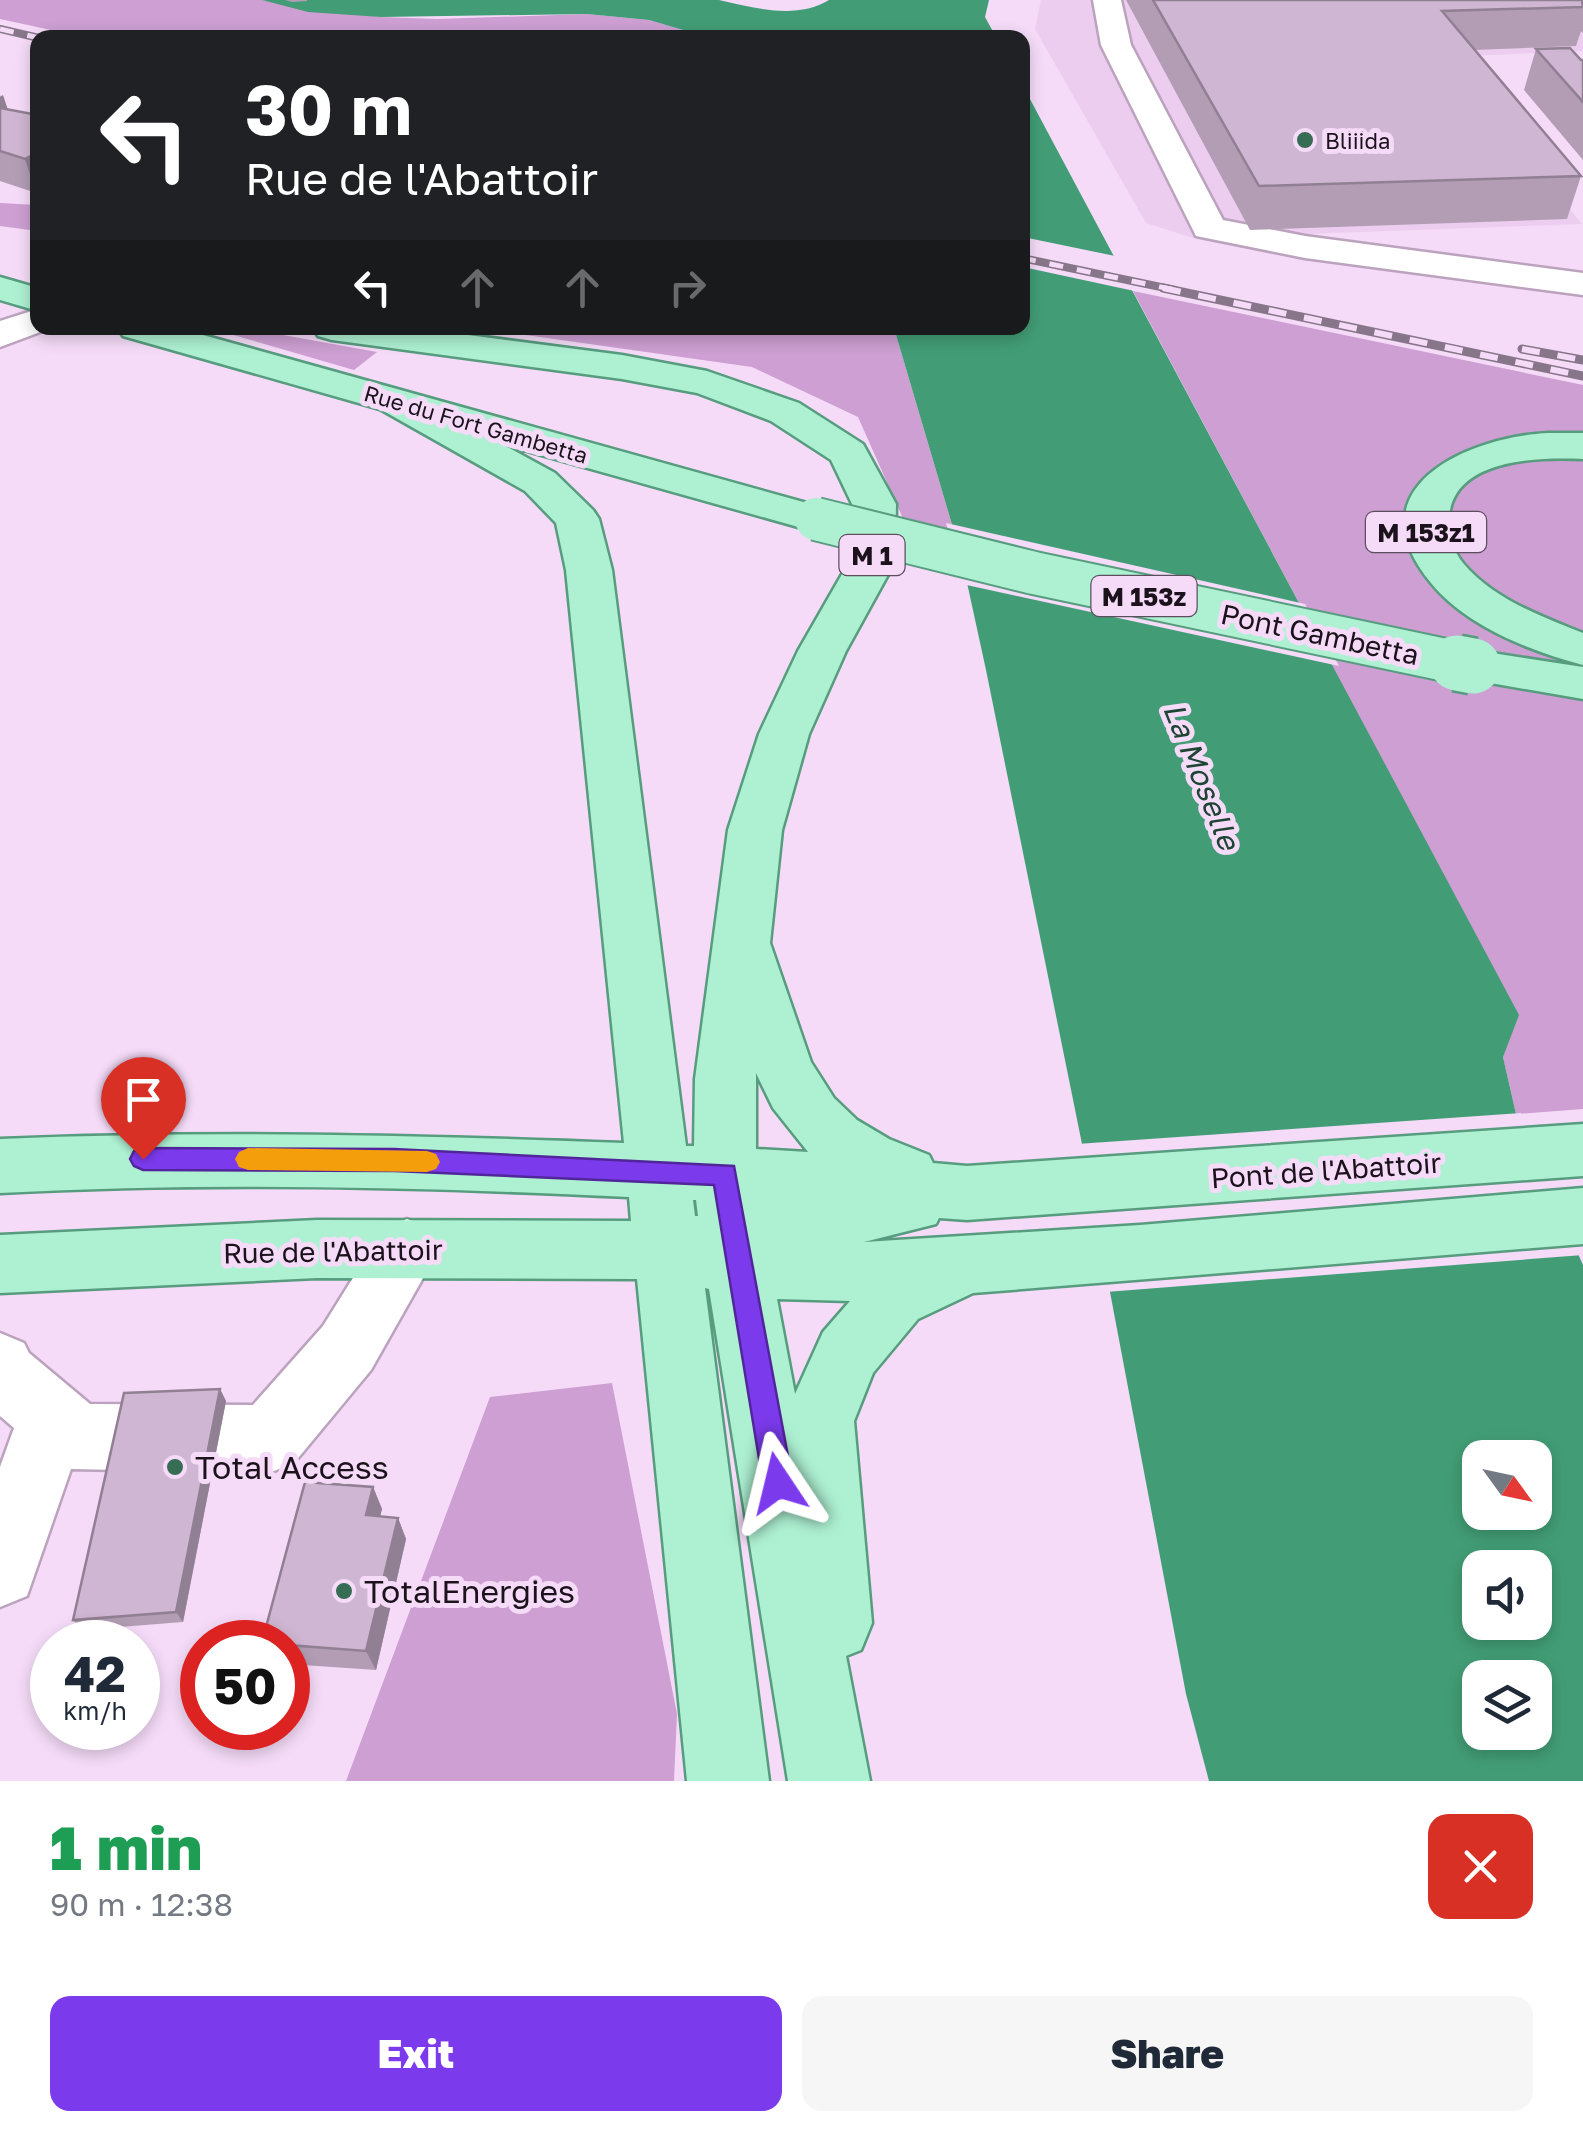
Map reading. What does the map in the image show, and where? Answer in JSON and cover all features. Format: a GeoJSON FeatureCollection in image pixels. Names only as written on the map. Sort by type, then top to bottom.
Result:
{"type":"FeatureCollection","features":[{"type":"Feature","properties":{"kind":"main road"},"geometry":{"type":"LineString","coordinates":[[0,265],[30,271]]}},
{"type":"Feature","properties":{"kind":"main road"},"geometry":{"type":"LineString","coordinates":[[0,288],[30,297]]}},
{"type":"Feature","properties":{"kind":"main road","name":"Rue du Fort Gambetta"},"geometry":{"type":"LineString","coordinates":[[162,335],[816,519]]}},
{"type":"Feature","properties":{"kind":"main road","name":"M 1"},"geometry":{"type":"LineString","coordinates":[[383,335],[707,383],[785,412],[848,452],[874,504],[872,562],[822,650],[784,734],[755,830],[704,1220],[728,1781]]}},
{"type":"Feature","properties":{"kind":"main road","name":"M 1"},"geometry":{"type":"LineString","coordinates":[[395,401],[540,482],[577,519],[704,1220],[829,1781]]}},
{"type":"Feature","properties":{"kind":"main road","name":"M 153z1"},"geometry":{"type":"LineString","coordinates":[[1583,446],[1529,447],[1472,461],[1449,476],[1424,510],[1434,554],[1463,590],[1515,622],[1583,650]]}},
{"type":"Feature","properties":{"kind":"main road","name":"Pont Gambetta"},"geometry":{"type":"LineString","coordinates":[[816,519],[1034,572],[1473,666],[1583,682]]}},
{"type":"Feature","properties":{"kind":"main road","name":"M 1"},"geometry":{"type":"LineString","coordinates":[[742,938],[787,1080],[823,1131],[872,1162],[967,1193]]}},
{"type":"Feature","properties":{"kind":"main road","name":"Pont de l'Abattoir"},"geometry":{"type":"LineString","coordinates":[[1069,1189],[1583,1150]]}},
{"type":"Feature","properties":{"kind":"main road","name":"Rue de l'Abattoir"},"geometry":{"type":"LineString","coordinates":[[0,1166],[143,1159],[375,1160],[704,1220],[817,1272],[1084,1258],[1583,1216]]}},
{"type":"Feature","properties":{"kind":"main road","name":"Rue de l'Abattoir"},"geometry":{"type":"LineString","coordinates":[[0,1264],[407,1248],[704,1220],[860,1217],[967,1193],[1069,1189]]}},
{"type":"Feature","properties":{"kind":"main road"},"geometry":{"type":"LineString","coordinates":[[845,1781],[819,1421],[847,1354],[894,1298],[972,1264]]}},
{"type":"Feature","properties":{"kind":"lane"},"geometry":{"type":"LineString","coordinates":[[1107,0],[1116,46],[1209,228],[1305,248],[1583,284]]}},
{"type":"Feature","properties":{"kind":"lane"},"geometry":{"type":"LineString","coordinates":[[0,335],[30,323]]}},
{"type":"Feature","properties":{"kind":"lane"},"geometry":{"type":"LineString","coordinates":[[14,1384],[77,1438],[269,1439],[347,1348],[407,1248]]}},
{"type":"Feature","properties":{"kind":"lane"},"geometry":{"type":"LineString","coordinates":[[0,1570],[14,1384]]}},
{"type":"Feature","properties":{"kind":"shaded area"},"geometry":{"type":"Polygon","coordinates":[[[0,0],[262,0],[381,17],[587,14],[649,20],[683,30],[51,30],[0,19],[0,0]]]}},
{"type":"Feature","properties":{"kind":"shaded area","name":"Bliiida"},"geometry":{"type":"Polygon","coordinates":[[[1041,0],[1579,0],[1583,4],[1583,51],[1443,57],[1582,224],[1193,238],[1146,223],[1035,29],[1041,0]]]}},
{"type":"Feature","properties":{"kind":"shaded area"},"geometry":{"type":"Polygon","coordinates":[[[0,203],[30,205],[30,230],[0,226],[0,203]]]}},
{"type":"Feature","properties":{"kind":"shaded area"},"geometry":{"type":"Polygon","coordinates":[[[1133,291],[1583,385],[1583,1109],[1516,1114],[1503,1057],[1299,603],[1133,291]]]}},
{"type":"Feature","properties":{"kind":"shaded area"},"geometry":{"type":"Polygon","coordinates":[[[233,335],[284,335],[377,352],[354,370],[233,335]]]}},
{"type":"Feature","properties":{"kind":"shaded area"},"geometry":{"type":"Polygon","coordinates":[[[526,335],[896,335],[961,555],[913,541],[858,417],[752,367],[526,335]]]}},
{"type":"Feature","properties":{"kind":"shaded area"},"geometry":{"type":"Polygon","coordinates":[[[612,1383],[677,1714],[674,1781],[346,1781],[490,1397],[612,1383]]]}},
{"type":"Feature","properties":{"kind":"water"},"geometry":{"type":"Polygon","coordinates":[[[262,0],[719,0],[789,11],[829,0],[989,0],[985,17],[992,30],[683,30],[649,20],[587,14],[381,17],[308,12],[262,0]]]}},
{"type":"Feature","properties":{"kind":"water","name":"La Moselle"},"geometry":{"type":"Polygon","coordinates":[[[1030,99],[1519,1015],[1503,1057],[1516,1114],[1583,1265],[1583,1781],[1209,1781],[1186,1694],[1082,1144],[961,555],[896,335],[1030,335],[1030,99]]]}},
{"type":"Feature","properties":{"kind":"pier"},"geometry":{"type":"Polygon","coordinates":[[[1030,238],[1120,257],[1139,292],[1030,269],[1030,238]]]}},
{"type":"Feature","properties":{"kind":"pier"},"geometry":{"type":"Polygon","coordinates":[[[946,523],[1305,604],[1339,666],[962,584],[946,523]]]}},
{"type":"Feature","properties":{"kind":"pier"},"geometry":{"type":"Polygon","coordinates":[[[1521,1113],[1583,1255],[1106,1292],[1077,1144],[1521,1113]]]}},
{"type":"Feature","properties":{"kind":"building"},"geometry":{"type":"Polygon","coordinates":[[[1153,0],[1582,0],[1583,7],[1442,11],[1581,176],[1259,186],[1153,0]]]}},
{"type":"Feature","properties":{"kind":"building"},"geometry":{"type":"Polygon","coordinates":[[[1570,48],[1583,60],[1583,102],[1536,49],[1570,48]]]}},
{"type":"Feature","properties":{"kind":"building"},"geometry":{"type":"Polygon","coordinates":[[[0,108],[30,114],[30,156],[25,159],[0,151],[0,108]]]}},
{"type":"Feature","properties":{"kind":"building"},"geometry":{"type":"Polygon","coordinates":[[[220,1389],[176,1612],[73,1620],[124,1393],[220,1389]]]}},
{"type":"Feature","properties":{"kind":"building","name":"TotalEnergies"},"geometry":{"type":"Polygon","coordinates":[[[305,1482],[373,1487],[366,1515],[398,1518],[366,1651],[310,1647],[310,1620],[268,1620],[305,1482]]]}},
{"type":"Feature","properties":{"kind":"railway"},"geometry":{"type":"LineString","coordinates":[[0,29],[30,36]]}},
{"type":"Feature","properties":{"kind":"railway"},"geometry":{"type":"LineString","coordinates":[[1030,260],[1175,290]]}},
{"type":"Feature","properties":{"kind":"railway"},"geometry":{"type":"LineString","coordinates":[[1163,288],[1583,376]]}},
{"type":"Feature","properties":{"kind":"railway"},"geometry":{"type":"LineString","coordinates":[[1522,349],[1583,360]]}},
{"type":"Feature","properties":{"kind":"slow traffic"},"geometry":{"type":"LineString","coordinates":[[248,1159],[427,1162]]}},
{"type":"Feature","properties":{"kind":"place","name":"Bliiida"},"geometry":{"type":"Point","coordinates":[1305,140]}},
{"type":"Feature","properties":{"kind":"place","name":"Total Access"},"geometry":{"type":"Point","coordinates":[175,1467]}},
{"type":"Feature","properties":{"kind":"place","name":"TotalEnergies"},"geometry":{"type":"Point","coordinates":[344,1591]}},
{"type":"Feature","properties":{"kind":"route"},"geometry":{"type":"LineString","coordinates":[[143,1159],[394,1160],[725,1174],[778,1483]]}}]}
